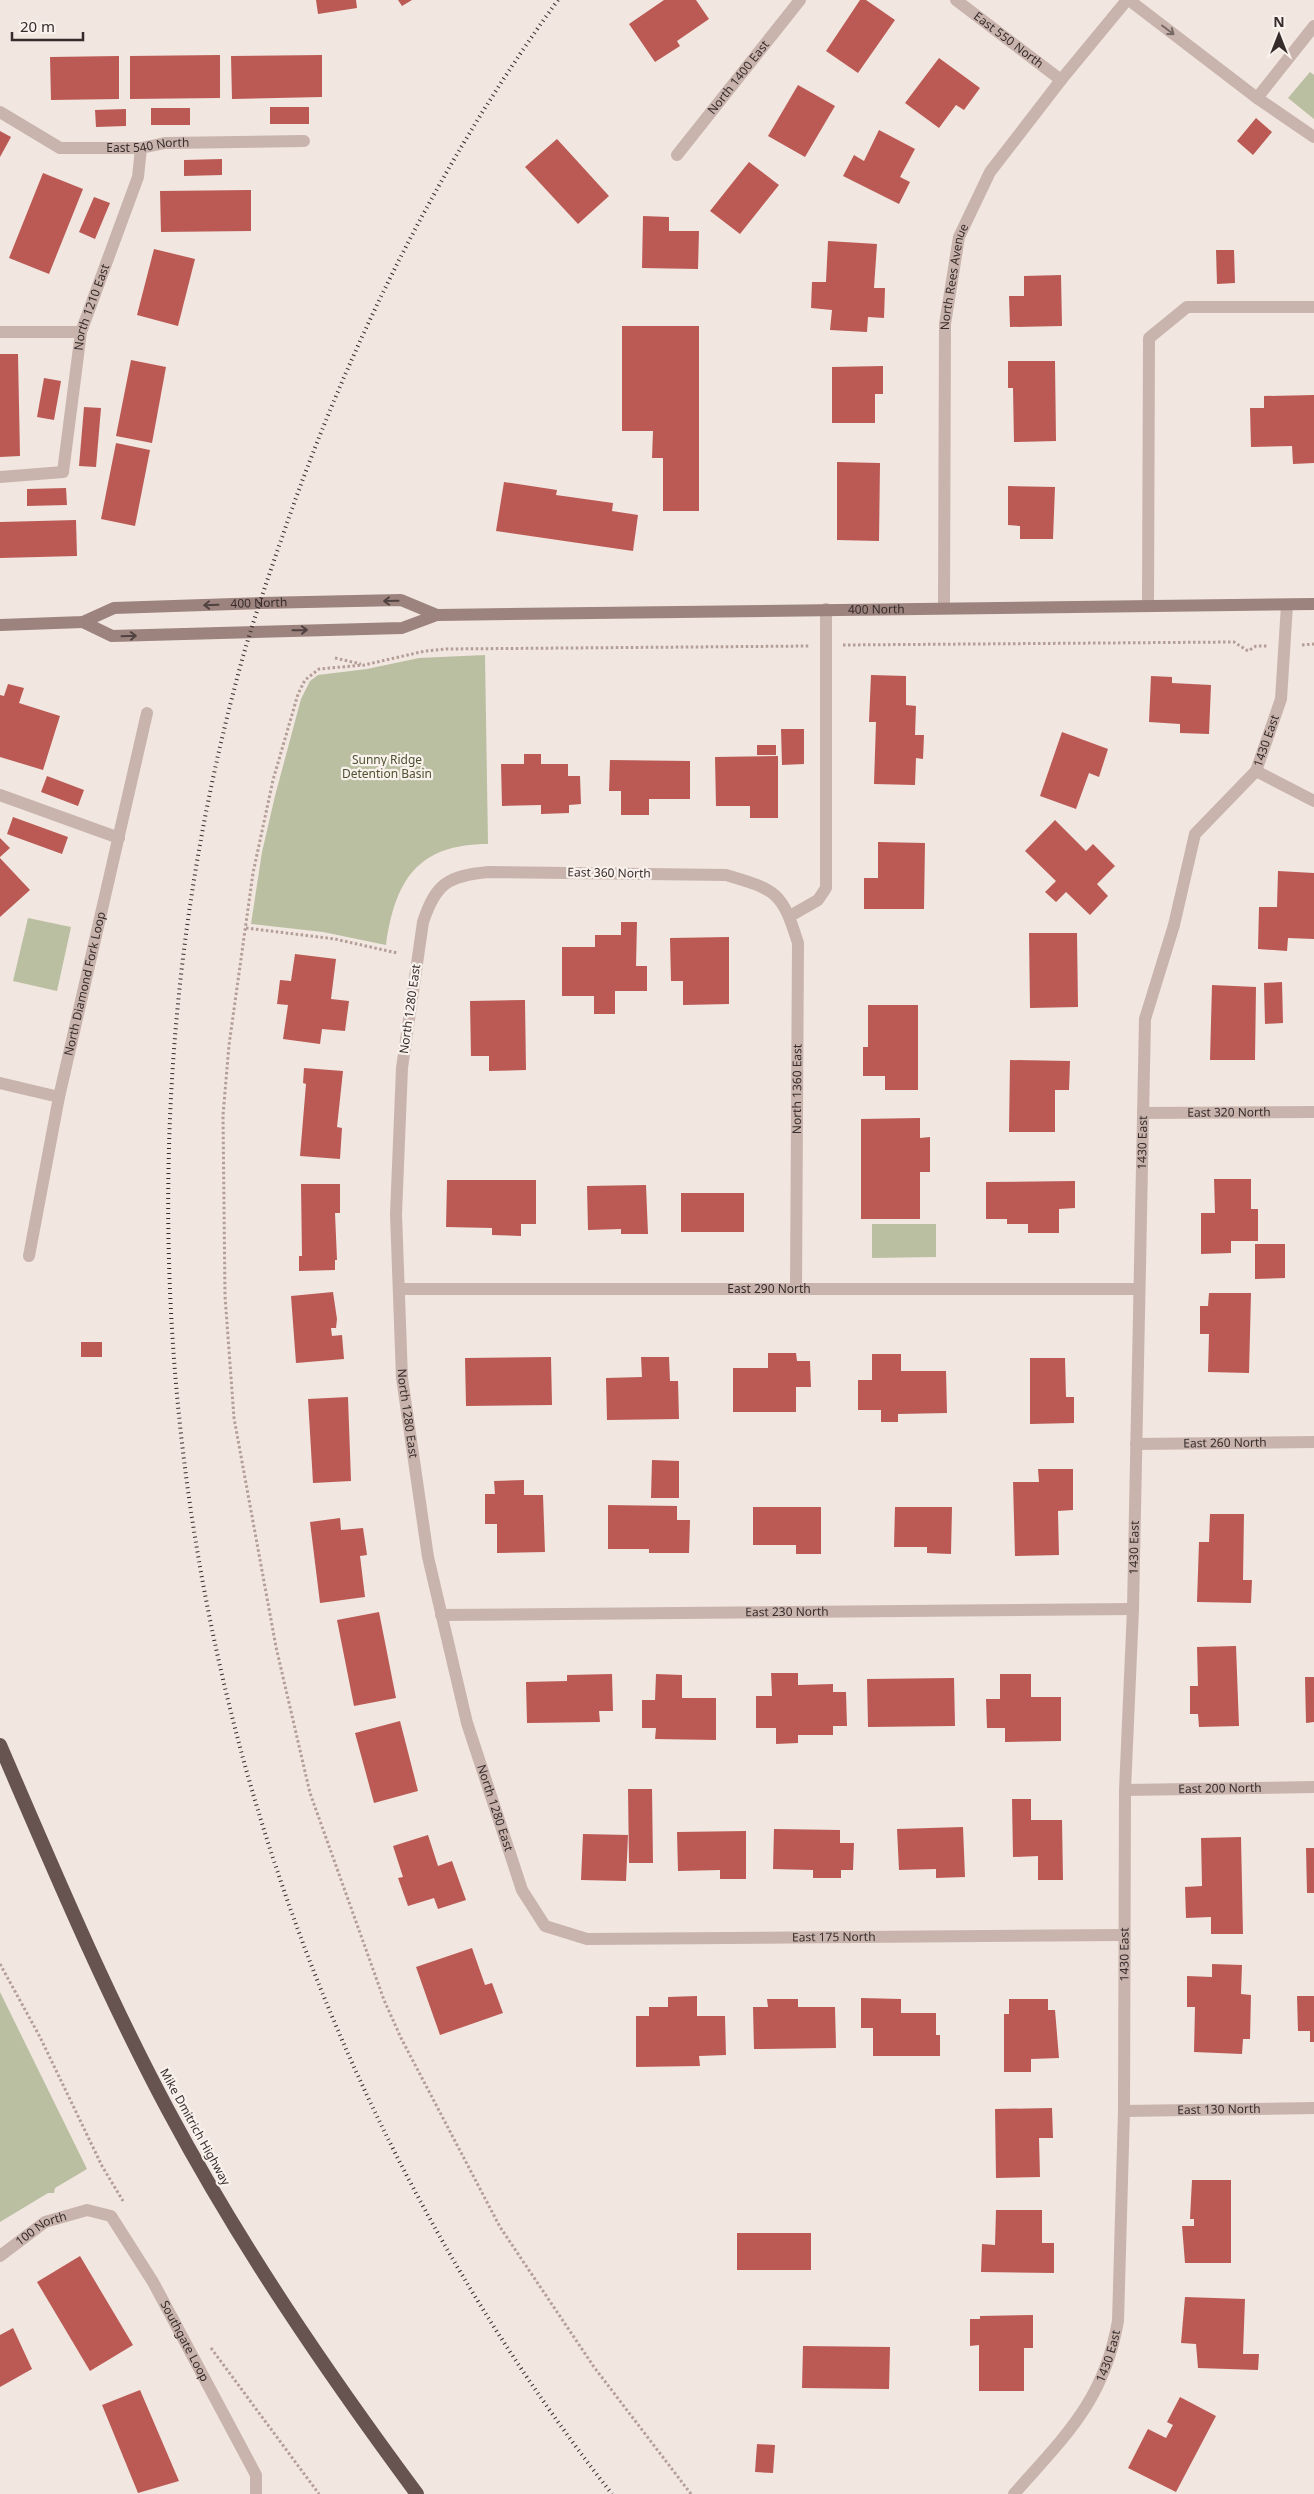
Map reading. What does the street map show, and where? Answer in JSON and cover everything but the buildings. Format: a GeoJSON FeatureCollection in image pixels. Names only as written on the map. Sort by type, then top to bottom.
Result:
{"type":"FeatureCollection","features":[{"type":"Feature","properties":{"kind":"highway","name":"Mike Dmitrich Highway"},"geometry":{"type":"LineString","coordinates":[[0,1745],[91,1954],[168,2111],[230,2221],[279,2299],[326,2370],[417,2494]]}},
{"type":"Feature","properties":{"kind":"main road","name":"400 North"},"geometry":{"type":"LineString","coordinates":[[0,625],[83,622],[114,608],[269,603],[401,600],[437,615]]}},
{"type":"Feature","properties":{"kind":"main road","name":"400 North"},"geometry":{"type":"LineString","coordinates":[[83,622],[112,636],[402,628],[437,615],[944,607],[1314,604]]}},
{"type":"Feature","properties":{"kind":"street","name":"North 1400 East"},"geometry":{"type":"LineString","coordinates":[[677,155],[800,0]]}},
{"type":"Feature","properties":{"kind":"street","name":"East 550 North"},"geometry":{"type":"LineString","coordinates":[[956,0],[1061,80]]}},
{"type":"Feature","properties":{"kind":"street","name":"North Rees Avenue"},"geometry":{"type":"LineString","coordinates":[[944,607],[945,324],[959,237],[990,172],[1061,80],[1128,0]]}},
{"type":"Feature","properties":{"kind":"street"},"geometry":{"type":"LineString","coordinates":[[1128,0],[1257,98],[1314,138]]}},
{"type":"Feature","properties":{"kind":"street"},"geometry":{"type":"LineString","coordinates":[[1257,98],[1314,26]]}},
{"type":"Feature","properties":{"kind":"street","name":"East 540 North"},"geometry":{"type":"LineString","coordinates":[[0,112],[60,148],[141,148],[165,143],[304,141]]}},
{"type":"Feature","properties":{"kind":"street","name":"North 1210 East"},"geometry":{"type":"LineString","coordinates":[[0,477],[63,472],[81,332],[138,178],[141,148]]}},
{"type":"Feature","properties":{"kind":"street"},"geometry":{"type":"LineString","coordinates":[[1148,606],[1149,338],[1187,307],[1314,307]]}},
{"type":"Feature","properties":{"kind":"street"},"geometry":{"type":"LineString","coordinates":[[0,332],[81,332]]}},
{"type":"Feature","properties":{"kind":"street","name":"1430 East"},"geometry":{"type":"LineString","coordinates":[[1014,2494],[1072,2428],[1089,2404],[1103,2379],[1113,2352],[1118,2321],[1121,2272],[1124,2111],[1123,1935],[1125,1790],[1133,1609],[1146,1019],[1174,925],[1195,834],[1256,771],[1281,699],[1287,605]]}},
{"type":"Feature","properties":{"kind":"street"},"geometry":{"type":"LineString","coordinates":[[790,916],[818,900],[826,888],[826,609]]}},
{"type":"Feature","properties":{"kind":"street","name":"North Diamond Fork Loop"},"geometry":{"type":"LineString","coordinates":[[29,1256],[59,1097],[120,838],[147,713]]}},
{"type":"Feature","properties":{"kind":"street"},"geometry":{"type":"LineString","coordinates":[[1256,771],[1314,801]]}},
{"type":"Feature","properties":{"kind":"street"},"geometry":{"type":"LineString","coordinates":[[0,795],[120,838]]}},
{"type":"Feature","properties":{"kind":"street","name":"East 360 North"},"geometry":{"type":"LineString","coordinates":[[442,886],[463,874],[488,872],[726,875],[755,883],[777,894]]}},
{"type":"Feature","properties":{"kind":"street","name":"North 1280 East"},"geometry":{"type":"LineString","coordinates":[[442,886],[430,900],[423,922],[402,1068],[396,1214],[402,1378],[428,1557],[467,1723],[522,1890],[545,1926]]}},
{"type":"Feature","properties":{"kind":"street","name":"North 1360 East"},"geometry":{"type":"LineString","coordinates":[[777,894],[790,916],[798,944],[796,1289]]}},
{"type":"Feature","properties":{"kind":"street"},"geometry":{"type":"LineString","coordinates":[[0,1083],[59,1097]]}},
{"type":"Feature","properties":{"kind":"street","name":"East 320 North"},"geometry":{"type":"LineString","coordinates":[[1143,1113],[1314,1112]]}},
{"type":"Feature","properties":{"kind":"street","name":"East 290 North"},"geometry":{"type":"LineString","coordinates":[[399,1289],[1139,1289]]}},
{"type":"Feature","properties":{"kind":"street","name":"East 260 North"},"geometry":{"type":"LineString","coordinates":[[1136,1444],[1314,1442]]}},
{"type":"Feature","properties":{"kind":"street","name":"East 230 North"},"geometry":{"type":"LineString","coordinates":[[442,1615],[1133,1609]]}},
{"type":"Feature","properties":{"kind":"street","name":"East 200 North"},"geometry":{"type":"LineString","coordinates":[[1125,1790],[1314,1787]]}},
{"type":"Feature","properties":{"kind":"street","name":"East 175 North"},"geometry":{"type":"LineString","coordinates":[[545,1926],[587,1939],[1123,1935]]}},
{"type":"Feature","properties":{"kind":"street","name":"East 130 North"},"geometry":{"type":"LineString","coordinates":[[1124,2111],[1314,2108]]}},
{"type":"Feature","properties":{"kind":"street","name":"100 North"},"geometry":{"type":"LineString","coordinates":[[0,2256],[45,2222],[87,2210]]}},
{"type":"Feature","properties":{"kind":"street","name":"Southgate Loop"},"geometry":{"type":"LineString","coordinates":[[87,2210],[111,2216],[153,2282],[256,2475],[256,2494]]}},
{"type":"Feature","properties":{"kind":"path"},"geometry":{"type":"LineString","coordinates":[[691,2494],[594,2366],[500,2227],[482,2195],[384,2000],[310,1793],[259,1560],[234,1418],[225,1296],[224,1114],[229,1045],[253,873],[263,821],[291,713],[302,685],[319,669],[364,665],[425,651],[446,649],[1234,642],[1248,651],[1256,646]]}},
{"type":"Feature","properties":{"kind":"path"},"geometry":{"type":"LineString","coordinates":[[335,658],[342,658],[364,665]]}},
{"type":"Feature","properties":{"kind":"path"},"geometry":{"type":"LineString","coordinates":[[246,928],[335,940],[397,953]]}},
{"type":"Feature","properties":{"kind":"path"},"geometry":{"type":"LineString","coordinates":[[0,1964],[40,2037],[102,2166],[128,2208]]}},
{"type":"Feature","properties":{"kind":"path"},"geometry":{"type":"LineString","coordinates":[[206,2340],[319,2494]]}},
{"type":"Feature","properties":{"kind":"green space"},"geometry":{"type":"Polygon","coordinates":[[[1310,72],[1314,75],[1314,119],[1288,98],[1310,72]]]}},
{"type":"Feature","properties":{"kind":"green space","name":"Sunny Ridge Detention Basin"},"geometry":{"type":"Polygon","coordinates":[[[485,655],[488,844],[464,846],[443,851],[427,859],[414,870],[396,902],[386,945],[323,932],[251,924],[262,852],[275,796],[301,699],[310,681],[318,675],[367,669],[419,658],[485,655]]]}},
{"type":"Feature","properties":{"kind":"green space"},"geometry":{"type":"Polygon","coordinates":[[[28,918],[71,927],[57,991],[13,981],[28,918]]]}},
{"type":"Feature","properties":{"kind":"green space"},"geometry":{"type":"Polygon","coordinates":[[[872,1224],[936,1224],[936,1257],[872,1258],[872,1224]]]}},
{"type":"Feature","properties":{"kind":"green space"},"geometry":{"type":"Polygon","coordinates":[[[0,1992],[87,2169],[55,2188],[54,2193],[48,2193],[0,2222],[0,1992]]]}},
{"type":"Feature","properties":{"kind":"railway"},"geometry":{"type":"LineString","coordinates":[[558,0],[476,123],[438,187],[403,252],[340,386],[287,523],[266,585],[234,690],[187,925],[169,1163],[178,1401],[213,1636],[275,1865],[363,2087],[475,2297],[612,2494]]}}]}
